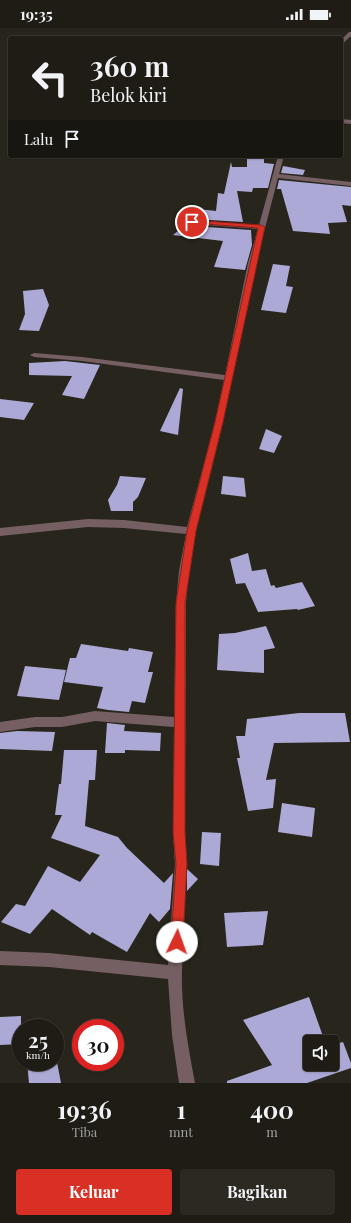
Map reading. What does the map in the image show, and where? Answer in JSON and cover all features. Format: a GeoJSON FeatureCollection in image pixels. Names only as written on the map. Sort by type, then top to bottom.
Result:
{"type":"FeatureCollection","features":[{"type":"Feature","properties":{"kind":"street"},"geometry":{"type":"LineString","coordinates":[[343,41],[351,33]]}},
{"type":"Feature","properties":{"kind":"street"},"geometry":{"type":"LineString","coordinates":[[343,41],[351,41]]}},
{"type":"Feature","properties":{"kind":"street"},"geometry":{"type":"LineString","coordinates":[[187,1083],[179,1035],[175,973],[181,864],[179,832],[180,603],[192,531],[228,378],[261,227],[280,158]]}},
{"type":"Feature","properties":{"kind":"street"},"geometry":{"type":"LineString","coordinates":[[276,176],[351,184]]}},
{"type":"Feature","properties":{"kind":"street"},"geometry":{"type":"LineString","coordinates":[[192,222],[261,227]]}},
{"type":"Feature","properties":{"kind":"street"},"geometry":{"type":"LineString","coordinates":[[34,355],[82,359],[228,378]]}},
{"type":"Feature","properties":{"kind":"street"},"geometry":{"type":"LineString","coordinates":[[0,532],[88,523],[124,524],[192,531]]}},
{"type":"Feature","properties":{"kind":"street"},"geometry":{"type":"LineString","coordinates":[[0,727],[35,722],[62,722],[95,716],[179,722]]}},
{"type":"Feature","properties":{"kind":"street"},"geometry":{"type":"LineString","coordinates":[[0,958],[50,960],[175,973]]}},
{"type":"Feature","properties":{"kind":"building"},"geometry":{"type":"Polygon","coordinates":[[[247,158],[264,158],[264,163],[274,164],[268,188],[253,188],[252,192],[237,191],[243,222],[193,219],[198,209],[216,211],[218,193],[224,194],[231,162],[232,167],[247,167],[247,158]]]}},
{"type":"Feature","properties":{"kind":"building"},"geometry":{"type":"Polygon","coordinates":[[[283,166],[305,170],[303,175],[281,173],[283,166]]]}},
{"type":"Feature","properties":{"kind":"building"},"geometry":{"type":"Polygon","coordinates":[[[279,180],[351,187],[351,206],[342,205],[347,222],[328,223],[330,234],[293,231],[281,189],[277,189],[279,180]]]}},
{"type":"Feature","properties":{"kind":"building"},"geometry":{"type":"Polygon","coordinates":[[[188,223],[192,226],[251,230],[252,245],[245,270],[214,267],[223,241],[173,235],[188,223]]]}},
{"type":"Feature","properties":{"kind":"building"},"geometry":{"type":"Polygon","coordinates":[[[273,264],[290,266],[286,286],[293,287],[286,313],[261,310],[273,264]]]}},
{"type":"Feature","properties":{"kind":"building"},"geometry":{"type":"Polygon","coordinates":[[[43,289],[49,305],[39,331],[19,330],[25,314],[23,291],[43,289]]]}},
{"type":"Feature","properties":{"kind":"building"},"geometry":{"type":"Polygon","coordinates":[[[65,361],[100,365],[84,399],[62,395],[72,376],[29,375],[29,363],[65,361]]]}},
{"type":"Feature","properties":{"kind":"building"},"geometry":{"type":"Polygon","coordinates":[[[180,388],[183,389],[178,435],[160,431],[180,388]]]}},
{"type":"Feature","properties":{"kind":"building"},"geometry":{"type":"Polygon","coordinates":[[[0,399],[34,403],[24,420],[0,417],[0,399]]]}},
{"type":"Feature","properties":{"kind":"building"},"geometry":{"type":"Polygon","coordinates":[[[266,429],[282,436],[274,453],[259,449],[266,429]]]}},
{"type":"Feature","properties":{"kind":"building"},"geometry":{"type":"Polygon","coordinates":[[[120,476],[146,478],[138,497],[133,502],[133,511],[111,511],[108,500],[117,485],[120,476]]]}},
{"type":"Feature","properties":{"kind":"building"},"geometry":{"type":"Polygon","coordinates":[[[223,476],[244,478],[246,497],[221,494],[223,476]]]}},
{"type":"Feature","properties":{"kind":"building"},"geometry":{"type":"Polygon","coordinates":[[[248,553],[252,571],[266,569],[271,586],[274,585],[276,588],[302,582],[315,606],[298,610],[258,612],[245,583],[236,584],[230,559],[248,553]]]}},
{"type":"Feature","properties":{"kind":"building"},"geometry":{"type":"Polygon","coordinates":[[[266,626],[275,648],[264,650],[264,673],[217,670],[219,634],[235,633],[266,626]]]}},
{"type":"Feature","properties":{"kind":"building"},"geometry":{"type":"Polygon","coordinates":[[[81,644],[128,651],[129,648],[153,652],[148,672],[153,672],[145,703],[132,701],[129,712],[97,708],[103,687],[64,682],[70,658],[76,658],[81,644]]]}},
{"type":"Feature","properties":{"kind":"building"},"geometry":{"type":"Polygon","coordinates":[[[25,666],[66,670],[59,700],[17,696],[25,666]]]}},
{"type":"Feature","properties":{"kind":"building"},"geometry":{"type":"Polygon","coordinates":[[[299,713],[345,713],[350,742],[274,743],[266,780],[276,779],[273,808],[248,811],[237,758],[240,758],[236,736],[245,736],[247,719],[299,713]]]}},
{"type":"Feature","properties":{"kind":"building"},"geometry":{"type":"Polygon","coordinates":[[[107,723],[125,725],[124,731],[161,733],[160,751],[125,750],[125,753],[105,753],[107,723]]]}},
{"type":"Feature","properties":{"kind":"building"},"geometry":{"type":"Polygon","coordinates":[[[17,731],[55,732],[52,751],[0,749],[0,733],[17,731]]]}},
{"type":"Feature","properties":{"kind":"building"},"geometry":{"type":"Polygon","coordinates":[[[64,750],[97,750],[95,780],[89,780],[85,826],[118,837],[127,848],[164,883],[173,873],[170,909],[159,922],[150,913],[127,952],[92,932],[90,935],[52,909],[30,934],[1,922],[16,904],[25,906],[48,866],[80,882],[100,855],[51,838],[62,815],[55,815],[59,784],[61,784],[64,750]]]}},
{"type":"Feature","properties":{"kind":"building"},"geometry":{"type":"Polygon","coordinates":[[[282,803],[315,808],[312,837],[278,832],[282,803]]]}},
{"type":"Feature","properties":{"kind":"building"},"geometry":{"type":"Polygon","coordinates":[[[202,832],[221,833],[219,866],[200,864],[202,832]]]}},
{"type":"Feature","properties":{"kind":"building"},"geometry":{"type":"Polygon","coordinates":[[[187,869],[198,879],[187,891],[187,869]]]}},
{"type":"Feature","properties":{"kind":"building"},"geometry":{"type":"Polygon","coordinates":[[[268,911],[263,945],[227,947],[224,913],[268,911]]]}},
{"type":"Feature","properties":{"kind":"building"},"geometry":{"type":"Polygon","coordinates":[[[309,997],[323,1035],[303,1035],[303,1071],[339,1071],[339,1043],[343,1042],[351,1063],[351,1068],[307,1083],[227,1083],[227,1081],[272,1065],[243,1020],[309,997]]]}},
{"type":"Feature","properties":{"kind":"building"},"geometry":{"type":"Polygon","coordinates":[[[21,1016],[21,1019],[12,1019],[12,1044],[0,1045],[0,1017],[21,1016]]]}},
{"type":"Feature","properties":{"kind":"building"},"geometry":{"type":"Polygon","coordinates":[[[28,1071],[59,1071],[61,1083],[29,1083],[28,1071]]]}},
{"type":"Feature","properties":{"kind":"route"},"geometry":{"type":"LineString","coordinates":[[177,942],[181,864],[179,832],[180,603],[184,571],[192,531],[219,422],[252,263],[261,227],[192,222]]}}]}
